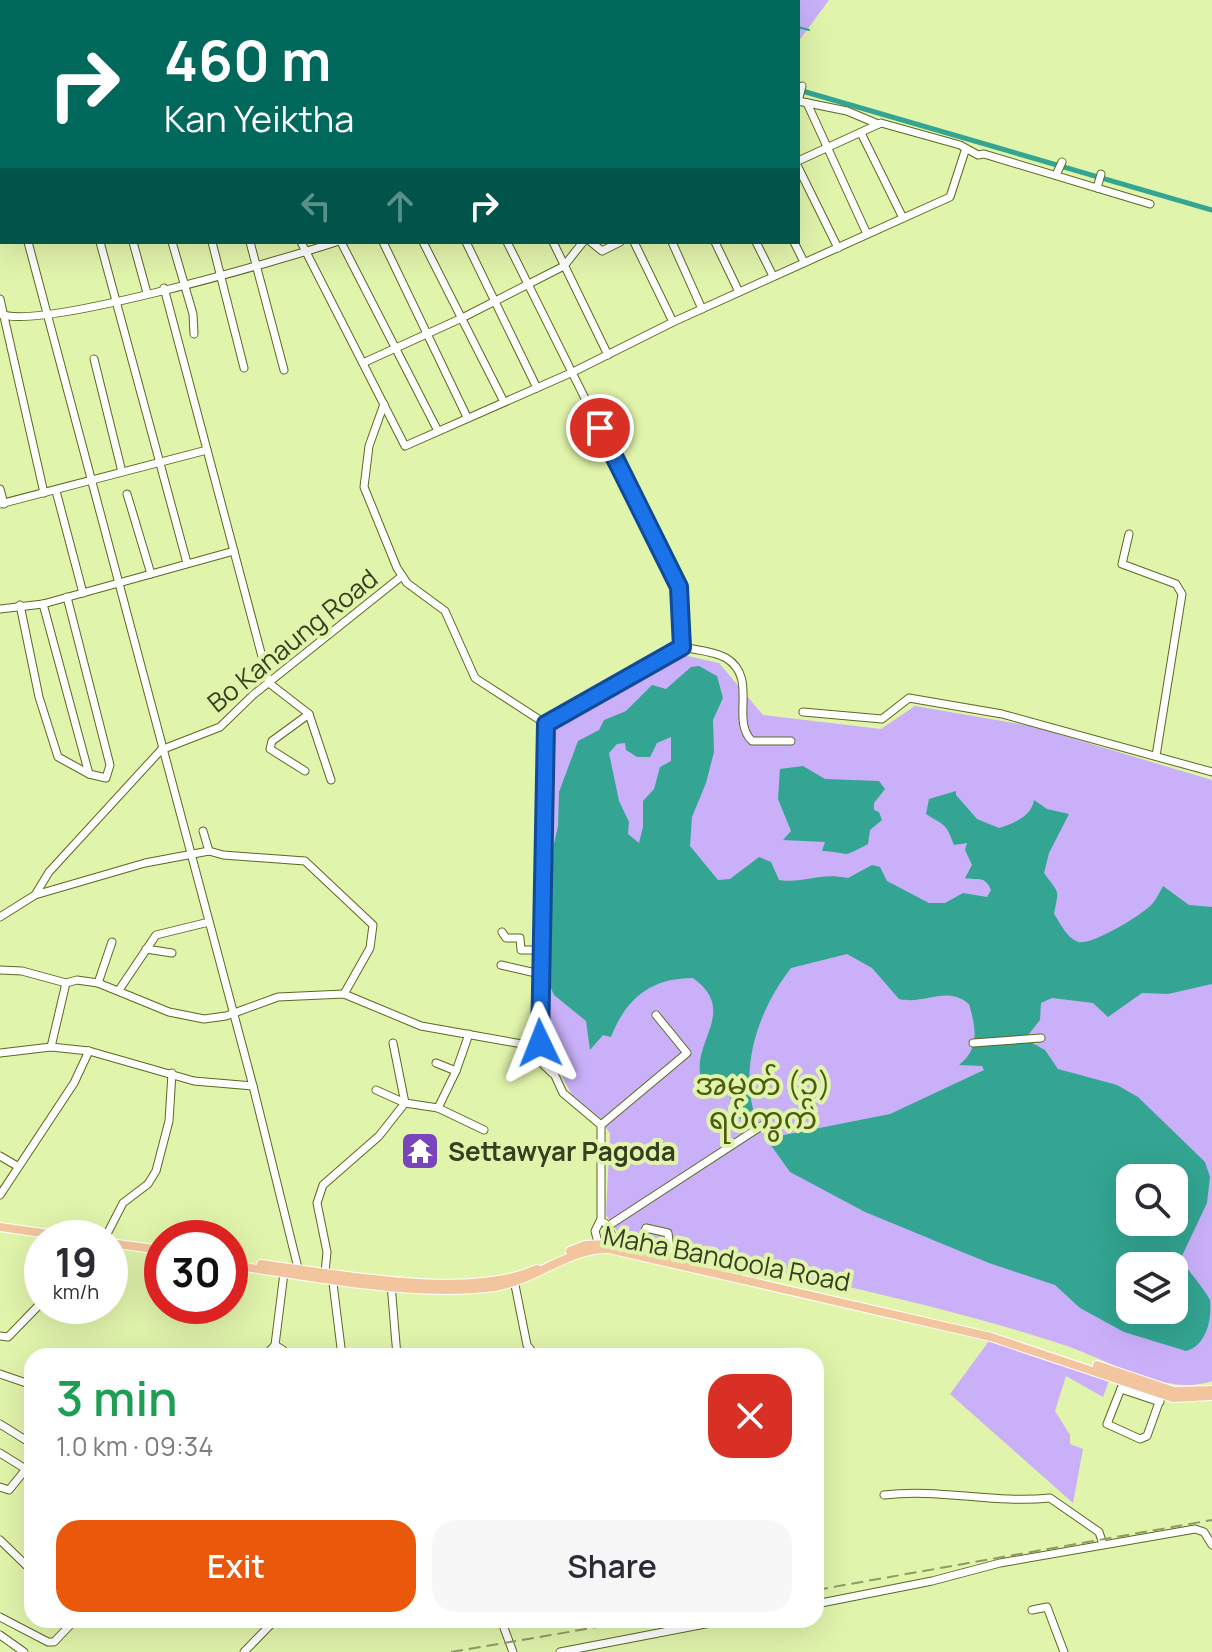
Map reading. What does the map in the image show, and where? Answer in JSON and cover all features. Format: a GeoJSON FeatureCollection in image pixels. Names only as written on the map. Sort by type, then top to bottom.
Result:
{"type":"FeatureCollection","features":[{"type":"Feature","properties":{"kind":"main road"},"geometry":{"type":"LineString","coordinates":[[0,1230],[24,1232]]}},
{"type":"Feature","properties":{"kind":"main road"},"geometry":{"type":"LineString","coordinates":[[0,1230],[24,1235]]}},
{"type":"Feature","properties":{"kind":"main road","name":"Maha Bandoola Road"},"geometry":{"type":"LineString","coordinates":[[248,1265],[391,1281],[448,1284],[514,1281],[580,1246],[637,1249],[1003,1335],[1167,1389],[1211,1394]]}},
{"type":"Feature","properties":{"kind":"main road","name":"Maha Bandoola Road"},"geometry":{"type":"LineString","coordinates":[[604,1246],[991,1337],[1161,1398],[1179,1399],[1211,1394]]}},
{"type":"Feature","properties":{"kind":"main road","name":"Maha Bandoola Road"},"geometry":{"type":"LineString","coordinates":[[248,1266],[284,1273],[299,1272]]}},
{"type":"Feature","properties":{"kind":"street"},"geometry":{"type":"LineString","coordinates":[[802,86],[800,100],[827,148],[867,234]]}},
{"type":"Feature","properties":{"kind":"street"},"geometry":{"type":"LineString","coordinates":[[800,100],[847,111],[878,124],[943,135],[965,151]]}},
{"type":"Feature","properties":{"kind":"street"},"geometry":{"type":"LineString","coordinates":[[800,160],[878,124]]}},
{"type":"Feature","properties":{"kind":"street"},"geometry":{"type":"LineString","coordinates":[[861,133],[903,218]]}},
{"type":"Feature","properties":{"kind":"street"},"geometry":{"type":"LineString","coordinates":[[965,151],[971,149],[978,155],[1057,173],[1150,204]]}},
{"type":"Feature","properties":{"kind":"street"},"geometry":{"type":"LineString","coordinates":[[302,244],[365,362],[405,446],[573,372],[673,322],[953,194],[965,151]]}},
{"type":"Feature","properties":{"kind":"street"},"geometry":{"type":"LineString","coordinates":[[1057,173],[1062,162]]}},
{"type":"Feature","properties":{"kind":"street"},"geometry":{"type":"LineString","coordinates":[[800,171],[838,248]]}},
{"type":"Feature","properties":{"kind":"street"},"geometry":{"type":"LineString","coordinates":[[1097,186],[1101,174]]}},
{"type":"Feature","properties":{"kind":"street"},"geometry":{"type":"LineString","coordinates":[[29,244],[253,1086],[299,1272]]}},
{"type":"Feature","properties":{"kind":"street"},"geometry":{"type":"LineString","coordinates":[[101,244],[187,563]]}},
{"type":"Feature","properties":{"kind":"street"},"geometry":{"type":"LineString","coordinates":[[134,244],[147,293]]}},
{"type":"Feature","properties":{"kind":"street"},"geometry":{"type":"LineString","coordinates":[[173,244],[195,325],[194,334]]}},
{"type":"Feature","properties":{"kind":"street"},"geometry":{"type":"LineString","coordinates":[[213,244],[244,368]]}},
{"type":"Feature","properties":{"kind":"street"},"geometry":{"type":"LineString","coordinates":[[251,244],[284,370]]}},
{"type":"Feature","properties":{"kind":"street"},"geometry":{"type":"LineString","coordinates":[[2,315],[14,320],[116,301],[332,244]]}},
{"type":"Feature","properties":{"kind":"street"},"geometry":{"type":"LineString","coordinates":[[340,244],[438,431]]}},
{"type":"Feature","properties":{"kind":"street"},"geometry":{"type":"LineString","coordinates":[[384,244],[467,417]]}},
{"type":"Feature","properties":{"kind":"street"},"geometry":{"type":"LineString","coordinates":[[424,244],[504,402]]}},
{"type":"Feature","properties":{"kind":"street"},"geometry":{"type":"LineString","coordinates":[[467,244],[537,388]]}},
{"type":"Feature","properties":{"kind":"street"},"geometry":{"type":"LineString","coordinates":[[508,244],[679,587],[682,647]]}},
{"type":"Feature","properties":{"kind":"street"},"geometry":{"type":"LineString","coordinates":[[554,244],[608,355]]}},
{"type":"Feature","properties":{"kind":"street"},"geometry":{"type":"LineString","coordinates":[[365,362],[427,335],[564,266],[581,244]]}},
{"type":"Feature","properties":{"kind":"street"},"geometry":{"type":"LineString","coordinates":[[593,244],[602,251],[616,244]]}},
{"type":"Feature","properties":{"kind":"street"},"geometry":{"type":"LineString","coordinates":[[635,244],[673,322]]}},
{"type":"Feature","properties":{"kind":"street"},"geometry":{"type":"LineString","coordinates":[[673,244],[702,309]]}},
{"type":"Feature","properties":{"kind":"street"},"geometry":{"type":"LineString","coordinates":[[716,244],[739,292]]}},
{"type":"Feature","properties":{"kind":"street"},"geometry":{"type":"LineString","coordinates":[[757,244],[773,276]]}},
{"type":"Feature","properties":{"kind":"street"},"geometry":{"type":"LineString","coordinates":[[795,244],[804,262]]}},
{"type":"Feature","properties":{"kind":"street"},"geometry":{"type":"LineString","coordinates":[[164,288],[269,683],[309,714],[331,780]]}},
{"type":"Feature","properties":{"kind":"street"},"geometry":{"type":"LineString","coordinates":[[0,299],[44,493]]}},
{"type":"Feature","properties":{"kind":"street"},"geometry":{"type":"LineString","coordinates":[[94,359],[122,472]]}},
{"type":"Feature","properties":{"kind":"street"},"geometry":{"type":"LineString","coordinates":[[384,404],[369,446],[364,487],[402,576],[445,611],[475,678],[546,724]]}},
{"type":"Feature","properties":{"kind":"street"},"geometry":{"type":"LineString","coordinates":[[0,489],[2,504],[207,450]]}},
{"type":"Feature","properties":{"kind":"street"},"geometry":{"type":"LineString","coordinates":[[56,491],[83,593]]}},
{"type":"Feature","properties":{"kind":"street"},"geometry":{"type":"LineString","coordinates":[[127,494],[151,574]]}},
{"type":"Feature","properties":{"kind":"street"},"geometry":{"type":"LineString","coordinates":[[1129,534],[1122,564],[1176,584],[1182,594],[1156,756]]}},
{"type":"Feature","properties":{"kind":"street"},"geometry":{"type":"LineString","coordinates":[[0,609],[43,604],[234,551]]}},
{"type":"Feature","properties":{"kind":"street","name":"Bo Kanaung Road"},"geometry":{"type":"LineString","coordinates":[[0,917],[35,895],[49,872],[161,750],[220,727],[269,683],[402,576]]}},
{"type":"Feature","properties":{"kind":"street"},"geometry":{"type":"LineString","coordinates":[[20,605],[36,684],[58,757],[89,774],[106,778],[110,765],[67,597]]}},
{"type":"Feature","properties":{"kind":"street"},"geometry":{"type":"LineString","coordinates":[[43,604],[89,774]]}},
{"type":"Feature","properties":{"kind":"street"},"geometry":{"type":"LineString","coordinates":[[546,724],[682,647],[724,657],[739,671],[744,688],[746,731],[752,741],[791,741]]}},
{"type":"Feature","properties":{"kind":"street"},"geometry":{"type":"LineString","coordinates":[[803,712],[882,719],[909,698],[1002,714],[1212,772]]}},
{"type":"Feature","properties":{"kind":"street"},"geometry":{"type":"LineString","coordinates":[[305,771],[270,749],[272,741],[309,714]]}},
{"type":"Feature","properties":{"kind":"street"},"geometry":{"type":"LineString","coordinates":[[539,1055],[546,724]]}},
{"type":"Feature","properties":{"kind":"street"},"geometry":{"type":"LineString","coordinates":[[203,831],[209,851]]}},
{"type":"Feature","properties":{"kind":"street"},"geometry":{"type":"LineString","coordinates":[[35,895],[190,853],[209,851],[223,855],[305,861],[333,890],[369,917],[373,925],[370,948],[344,994]]}},
{"type":"Feature","properties":{"kind":"street"},"geometry":{"type":"LineString","coordinates":[[119,990],[156,935],[209,922]]}},
{"type":"Feature","properties":{"kind":"street"},"geometry":{"type":"LineString","coordinates":[[503,938],[520,938],[521,950],[540,950]]}},
{"type":"Feature","properties":{"kind":"street"},"geometry":{"type":"LineString","coordinates":[[98,983],[112,942]]}},
{"type":"Feature","properties":{"kind":"street"},"geometry":{"type":"LineString","coordinates":[[146,949],[172,953]]}},
{"type":"Feature","properties":{"kind":"street"},"geometry":{"type":"LineString","coordinates":[[501,965],[540,974]]}},
{"type":"Feature","properties":{"kind":"street"},"geometry":{"type":"LineString","coordinates":[[0,970],[22,971],[66,983],[77,980],[98,983],[169,1012],[204,1019],[233,1014],[278,997],[344,994],[421,1026],[522,1044],[539,1055],[563,1093],[592,1121],[601,1125]]}},
{"type":"Feature","properties":{"kind":"street"},"geometry":{"type":"LineString","coordinates":[[51,1047],[66,983]]}},
{"type":"Feature","properties":{"kind":"street"},"geometry":{"type":"LineString","coordinates":[[601,1125],[687,1053],[656,1015]]}},
{"type":"Feature","properties":{"kind":"street"},"geometry":{"type":"LineString","coordinates":[[438,1108],[469,1034]]}},
{"type":"Feature","properties":{"kind":"street"},"geometry":{"type":"LineString","coordinates":[[973,1043],[1041,1038]]}},
{"type":"Feature","properties":{"kind":"street"},"geometry":{"type":"LineString","coordinates":[[341,1348],[317,1203],[323,1185],[379,1136],[405,1103],[393,1043]]}},
{"type":"Feature","properties":{"kind":"street"},"geometry":{"type":"LineString","coordinates":[[0,1053],[51,1047],[89,1051],[215,1085],[253,1086]]}},
{"type":"Feature","properties":{"kind":"street"},"geometry":{"type":"LineString","coordinates":[[73,1050],[82,1068]]}},
{"type":"Feature","properties":{"kind":"street"},"geometry":{"type":"LineString","coordinates":[[0,1195],[82,1068],[89,1051]]}},
{"type":"Feature","properties":{"kind":"street"},"geometry":{"type":"LineString","coordinates":[[436,1063],[456,1071]]}},
{"type":"Feature","properties":{"kind":"street"},"geometry":{"type":"LineString","coordinates":[[114,1220],[123,1203],[148,1184],[156,1171],[169,1121],[172,1073]]}},
{"type":"Feature","properties":{"kind":"street"},"geometry":{"type":"LineString","coordinates":[[376,1090],[405,1103],[438,1108],[484,1130]]}},
{"type":"Feature","properties":{"kind":"street"},"geometry":{"type":"LineString","coordinates":[[601,1125],[601,1219],[595,1231],[604,1246]]}},
{"type":"Feature","properties":{"kind":"street"},"geometry":{"type":"LineString","coordinates":[[604,1246],[608,1226],[763,1125]]}},
{"type":"Feature","properties":{"kind":"street"},"geometry":{"type":"LineString","coordinates":[[0,1156],[17,1166]]}},
{"type":"Feature","properties":{"kind":"street"},"geometry":{"type":"LineString","coordinates":[[601,1219],[608,1226]]}},
{"type":"Feature","properties":{"kind":"street"},"geometry":{"type":"LineString","coordinates":[[637,1249],[646,1228],[658,1229],[668,1233],[671,1257]]}},
{"type":"Feature","properties":{"kind":"street"},"geometry":{"type":"LineString","coordinates":[[272,1348],[284,1273]]}},
{"type":"Feature","properties":{"kind":"street"},"geometry":{"type":"LineString","coordinates":[[391,1281],[396,1348]]}},
{"type":"Feature","properties":{"kind":"street"},"geometry":{"type":"LineString","coordinates":[[514,1281],[529,1348]]}},
{"type":"Feature","properties":{"kind":"street"},"geometry":{"type":"LineString","coordinates":[[0,1336],[8,1337],[24,1321]]}},
{"type":"Feature","properties":{"kind":"street"},"geometry":{"type":"LineString","coordinates":[[275,1345],[280,1348]]}},
{"type":"Feature","properties":{"kind":"street"},"geometry":{"type":"LineString","coordinates":[[0,1374],[24,1382]]}},
{"type":"Feature","properties":{"kind":"street"},"geometry":{"type":"LineString","coordinates":[[1123,1385],[1107,1424],[1140,1439],[1147,1436],[1161,1398]]}},
{"type":"Feature","properties":{"kind":"street"},"geometry":{"type":"LineString","coordinates":[[0,1424],[24,1439]]}},
{"type":"Feature","properties":{"kind":"street"},"geometry":{"type":"LineString","coordinates":[[0,1453],[24,1467]]}},
{"type":"Feature","properties":{"kind":"street"},"geometry":{"type":"LineString","coordinates":[[0,1487],[9,1490],[24,1476]]}},
{"type":"Feature","properties":{"kind":"street"},"geometry":{"type":"LineString","coordinates":[[884,1495],[904,1492],[1025,1501],[1050,1498],[1099,1532],[1102,1541]]}},
{"type":"Feature","properties":{"kind":"street"},"geometry":{"type":"LineString","coordinates":[[824,1602],[919,1584],[1007,1561],[1195,1529],[1204,1532],[1212,1545]]}},
{"type":"Feature","properties":{"kind":"street"},"geometry":{"type":"LineString","coordinates":[[0,1540],[24,1563]]}},
{"type":"Feature","properties":{"kind":"street"},"geometry":{"type":"LineString","coordinates":[[1032,1610],[1047,1607],[1064,1652]]}},
{"type":"Feature","properties":{"kind":"street"},"geometry":{"type":"LineString","coordinates":[[0,1617],[48,1642],[54,1642],[67,1628]]}},
{"type":"Feature","properties":{"kind":"street"},"geometry":{"type":"LineString","coordinates":[[244,1652],[267,1628]]}},
{"type":"Feature","properties":{"kind":"street"},"geometry":{"type":"LineString","coordinates":[[504,1628],[513,1652]]}},
{"type":"Feature","properties":{"kind":"street"},"geometry":{"type":"LineString","coordinates":[[560,1652],[684,1628]]}},
{"type":"Feature","properties":{"kind":"street"},"geometry":{"type":"LineString","coordinates":[[0,1635],[12,1649],[24,1652]]}},
{"type":"Feature","properties":{"kind":"shaded area"},"geometry":{"type":"Polygon","coordinates":[[[800,0],[829,0],[800,39],[800,0]]]}},
{"type":"Feature","properties":{"kind":"shaded area"},"geometry":{"type":"Polygon","coordinates":[[[683,655],[719,663],[763,715],[881,729],[915,706],[1031,726],[1212,780],[1212,1381],[1195,1385],[1158,1381],[1067,1346],[957,1314],[846,1286],[622,1238],[606,1215],[610,1134],[601,1119],[572,1095],[556,1065],[545,1005],[554,729],[683,655]]]}},
{"type":"Feature","properties":{"kind":"shaded area"},"geometry":{"type":"Polygon","coordinates":[[[992,1337],[1111,1375],[1103,1397],[1066,1376],[1055,1411],[1070,1435],[1070,1444],[1083,1449],[1073,1503],[950,1394],[992,1337]]]}},
{"type":"Feature","properties":{"kind":"water"},"geometry":{"type":"Polygon","coordinates":[[[699,666],[717,676],[723,698],[713,720],[714,752],[692,817],[690,846],[718,880],[730,879],[759,857],[771,862],[779,880],[797,881],[828,876],[848,878],[872,865],[880,867],[887,881],[929,903],[945,903],[963,893],[987,897],[991,890],[986,882],[965,878],[972,865],[965,850],[967,843],[954,845],[944,826],[926,814],[929,799],[956,791],[977,819],[999,828],[1026,815],[1034,800],[1047,809],[1069,814],[1049,853],[1044,873],[1057,892],[1054,914],[1067,934],[1078,942],[1104,935],[1136,916],[1152,904],[1163,886],[1189,905],[1212,907],[1212,984],[1168,994],[1142,993],[1108,1017],[1093,1003],[1052,998],[1041,1003],[1040,1020],[1025,1039],[1045,1050],[1058,1069],[1117,1085],[1138,1097],[1205,1162],[1210,1177],[1207,1203],[1184,1252],[1116,1252],[1116,1324],[1188,1324],[1188,1268],[1210,1300],[1206,1331],[1198,1344],[1186,1351],[1124,1332],[1080,1308],[1055,1285],[989,1263],[865,1212],[790,1172],[770,1144],[774,1137],[890,1114],[984,1070],[982,1066],[959,1065],[970,1052],[974,1038],[969,1004],[960,999],[944,996],[899,999],[872,968],[847,954],[791,968],[761,1020],[755,1040],[749,1080],[756,1119],[740,1119],[726,1089],[705,1087],[700,1058],[713,1018],[713,1005],[707,991],[693,978],[664,982],[642,993],[624,1012],[611,1037],[603,1035],[590,1050],[586,1021],[554,995],[545,975],[549,866],[558,826],[559,792],[578,741],[599,730],[604,720],[626,711],[652,685],[666,689],[691,667],[699,666]],[[671,737],[657,743],[650,757],[637,757],[626,750],[625,743],[617,744],[609,753],[619,801],[629,822],[628,834],[639,843],[643,827],[643,801],[654,789],[660,767],[671,761],[671,737]]]}},
{"type":"Feature","properties":{"kind":"water"},"geometry":{"type":"Polygon","coordinates":[[[803,766],[825,779],[879,781],[885,789],[874,803],[874,810],[879,812],[882,820],[870,830],[868,844],[845,854],[822,851],[825,842],[783,840],[791,831],[778,799],[780,769],[803,766]]]}},
{"type":"Feature","properties":{"kind":"waterway"},"geometry":{"type":"LineString","coordinates":[[800,28],[809,30]]}},
{"type":"Feature","properties":{"kind":"waterway"},"geometry":{"type":"LineString","coordinates":[[800,90],[1212,210]]}},
{"type":"Feature","properties":{"kind":"railway"},"geometry":{"type":"LineString","coordinates":[[824,1589],[1212,1520]]}},
{"type":"Feature","properties":{"kind":"railway"},"geometry":{"type":"LineString","coordinates":[[451,1652],[592,1628]]}},
{"type":"Feature","properties":{"kind":"place","name":"Settawyar Pagoda"},"geometry":{"type":"Point","coordinates":[420,1151]}},
{"type":"Feature","properties":{"kind":"district","name":"အမှတ် (၃) ရပ်ကွက်"},"geometry":{"type":"Point","coordinates":[763,1100]}},
{"type":"Feature","properties":{"kind":"route"},"geometry":{"type":"LineString","coordinates":[[540,1043],[538,1015],[546,724],[682,647],[679,587],[600,428]]}}]}
